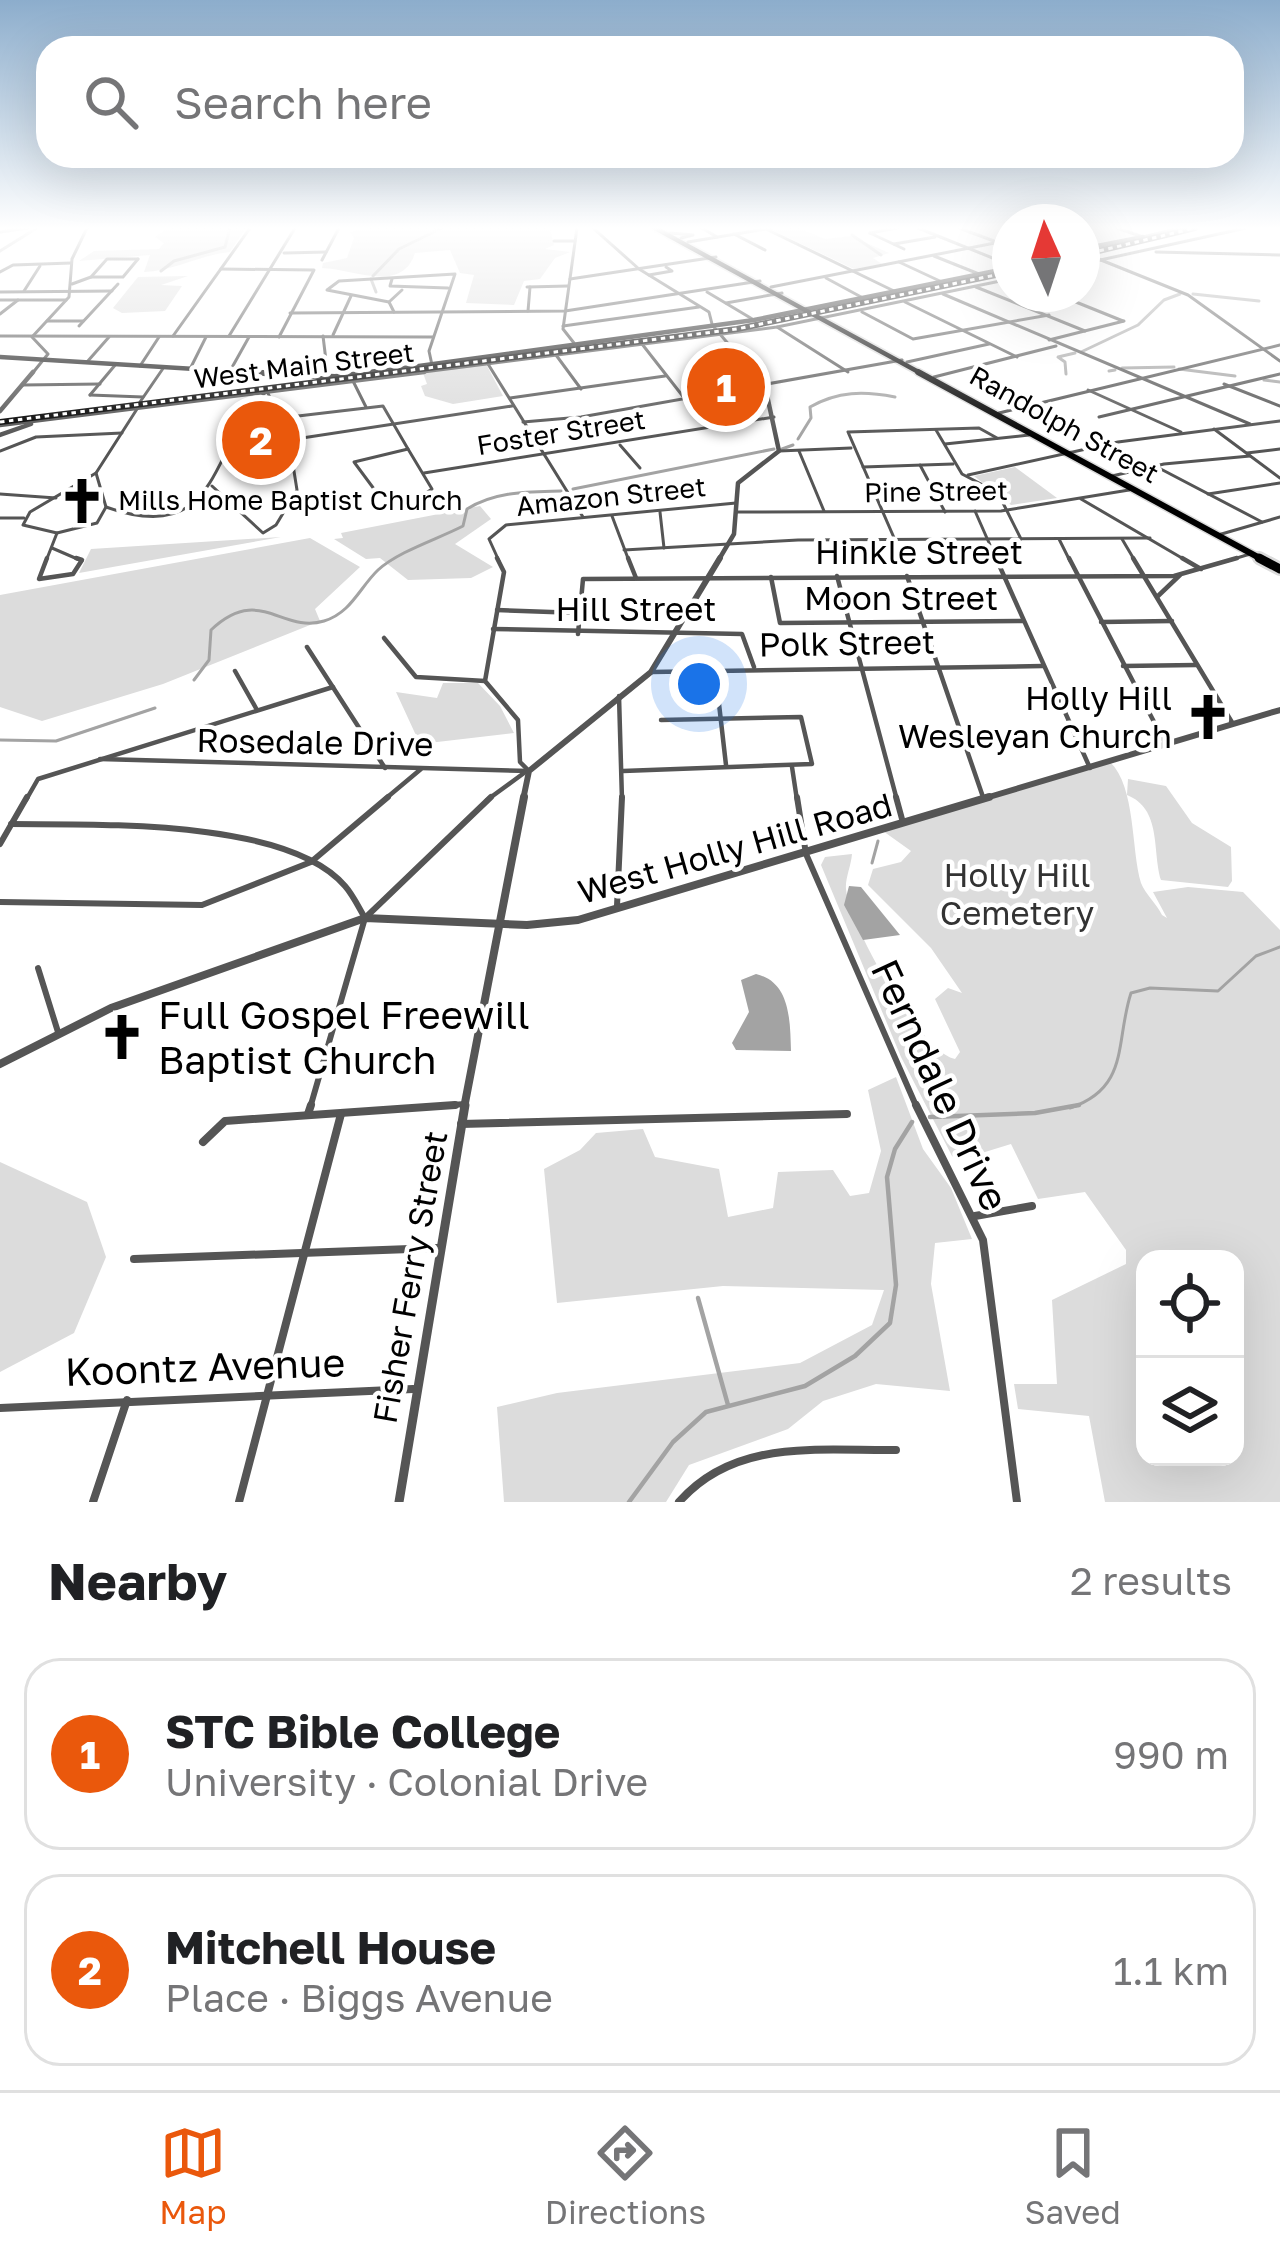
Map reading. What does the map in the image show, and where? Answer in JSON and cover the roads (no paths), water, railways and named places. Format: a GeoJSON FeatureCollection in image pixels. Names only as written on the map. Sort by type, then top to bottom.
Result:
{"type":"FeatureCollection","features":[{"type":"Feature","properties":{"kind":"main road","name":"Randolph Street"},"geometry":{"type":"LineString","coordinates":[[791,298],[1280,569]]}},
{"type":"Feature","properties":{"kind":"main road","name":"West Main Street"},"geometry":{"type":"LineString","coordinates":[[0,357],[328,377],[754,320],[863,298]]}},
{"type":"Feature","properties":{"kind":"street"},"geometry":{"type":"LineString","coordinates":[[46,321],[81,324],[105,298]]}},
{"type":"Feature","properties":{"kind":"street"},"geometry":{"type":"LineString","coordinates":[[172,337],[200,298]]}},
{"type":"Feature","properties":{"kind":"street"},"geometry":{"type":"LineString","coordinates":[[228,337],[252,298]]}},
{"type":"Feature","properties":{"kind":"street"},"geometry":{"type":"LineString","coordinates":[[279,337],[299,298]]}},
{"type":"Feature","properties":{"kind":"street"},"geometry":{"type":"LineString","coordinates":[[332,337],[350,298]]}},
{"type":"Feature","properties":{"kind":"street"},"geometry":{"type":"LineString","coordinates":[[364,298],[388,302],[393,298]]}},
{"type":"Feature","properties":{"kind":"street"},"geometry":{"type":"LineString","coordinates":[[432,364],[433,338],[445,298]]}},
{"type":"Feature","properties":{"kind":"street"},"geometry":{"type":"LineString","coordinates":[[528,298],[528,311]]}},
{"type":"Feature","properties":{"kind":"street"},"geometry":{"type":"LineString","coordinates":[[567,298],[563,326],[576,346]]}},
{"type":"Feature","properties":{"kind":"street"},"geometry":{"type":"LineString","coordinates":[[290,314],[565,311],[652,298]]}},
{"type":"Feature","properties":{"kind":"street"},"geometry":{"type":"LineString","coordinates":[[685,298],[709,312],[719,335],[765,386],[779,451]]}},
{"type":"Feature","properties":{"kind":"street"},"geometry":{"type":"LineString","coordinates":[[717,298],[754,320]]}},
{"type":"Feature","properties":{"kind":"street"},"geometry":{"type":"LineString","coordinates":[[726,304],[756,298]]}},
{"type":"Feature","properties":{"kind":"street","name":"West Main Street"},"geometry":{"type":"LineString","coordinates":[[0,425],[140,402],[266,392],[719,335],[828,319],[924,298]]}},
{"type":"Feature","properties":{"kind":"street"},"geometry":{"type":"LineString","coordinates":[[952,298],[1250,424]]}},
{"type":"Feature","properties":{"kind":"street"},"geometry":{"type":"LineString","coordinates":[[1005,298],[1085,331]]}},
{"type":"Feature","properties":{"kind":"street"},"geometry":{"type":"LineString","coordinates":[[1192,298],[1280,361]]}},
{"type":"Feature","properties":{"kind":"street"},"geometry":{"type":"LineString","coordinates":[[0,300],[66,300]]}},
{"type":"Feature","properties":{"kind":"street"},"geometry":{"type":"LineString","coordinates":[[0,314],[18,300]]}},
{"type":"Feature","properties":{"kind":"street"},"geometry":{"type":"LineString","coordinates":[[32,337],[66,300]]}},
{"type":"Feature","properties":{"kind":"street"},"geometry":{"type":"LineString","coordinates":[[388,302],[394,312]]}},
{"type":"Feature","properties":{"kind":"street"},"geometry":{"type":"LineString","coordinates":[[905,302],[1017,357]]}},
{"type":"Feature","properties":{"kind":"street"},"geometry":{"type":"LineString","coordinates":[[563,326],[699,307]]}},
{"type":"Feature","properties":{"kind":"street"},"geometry":{"type":"LineString","coordinates":[[862,312],[913,339],[1049,315]]}},
{"type":"Feature","properties":{"kind":"street"},"geometry":{"type":"LineString","coordinates":[[1049,340],[1124,322],[1100,312]]}},
{"type":"Feature","properties":{"kind":"street"},"geometry":{"type":"LineString","coordinates":[[777,327],[848,372]]}},
{"type":"Feature","properties":{"kind":"street"},"geometry":{"type":"LineString","coordinates":[[0,336],[433,338]]}},
{"type":"Feature","properties":{"kind":"street"},"geometry":{"type":"LineString","coordinates":[[0,411],[49,349],[32,337]]}},
{"type":"Feature","properties":{"kind":"street"},"geometry":{"type":"LineString","coordinates":[[87,362],[109,337]]}},
{"type":"Feature","properties":{"kind":"street"},"geometry":{"type":"LineString","coordinates":[[140,366],[159,337]]}},
{"type":"Feature","properties":{"kind":"street"},"geometry":{"type":"LineString","coordinates":[[190,369],[206,337]]}},
{"type":"Feature","properties":{"kind":"street"},"geometry":{"type":"LineString","coordinates":[[230,371],[249,337]]}},
{"type":"Feature","properties":{"kind":"street"},"geometry":{"type":"LineString","coordinates":[[323,337],[328,377]]}},
{"type":"Feature","properties":{"kind":"street"},"geometry":{"type":"LineString","coordinates":[[642,344],[685,399]]}},
{"type":"Feature","properties":{"kind":"street"},"geometry":{"type":"LineString","coordinates":[[523,422],[765,386],[990,344]]}},
{"type":"Feature","properties":{"kind":"street"},"geometry":{"type":"LineString","coordinates":[[934,377],[1061,345]]}},
{"type":"Feature","properties":{"kind":"street"},"geometry":{"type":"LineString","coordinates":[[999,413],[1280,345]]}},
{"type":"Feature","properties":{"kind":"street"},"geometry":{"type":"LineString","coordinates":[[556,355],[581,388]]}},
{"type":"Feature","properties":{"kind":"street"},"geometry":{"type":"LineString","coordinates":[[116,364],[90,395],[140,402]]}},
{"type":"Feature","properties":{"kind":"street"},"geometry":{"type":"LineString","coordinates":[[488,364],[584,517]]}},
{"type":"Feature","properties":{"kind":"street"},"geometry":{"type":"LineString","coordinates":[[0,518],[24,518],[96,473],[164,367]]}},
{"type":"Feature","properties":{"kind":"street"},"geometry":{"type":"LineString","coordinates":[[1099,417],[1280,374]]}},
{"type":"Feature","properties":{"kind":"street"},"geometry":{"type":"LineString","coordinates":[[508,398],[665,376]]}},
{"type":"Feature","properties":{"kind":"street"},"geometry":{"type":"LineString","coordinates":[[353,381],[366,407]]}},
{"type":"Feature","properties":{"kind":"street"},"geometry":{"type":"LineString","coordinates":[[22,385],[100,383]]}},
{"type":"Feature","properties":{"kind":"street"},"geometry":{"type":"LineString","coordinates":[[1224,384],[1280,406]]}},
{"type":"Feature","properties":{"kind":"street"},"geometry":{"type":"LineString","coordinates":[[1088,391],[1183,432]]}},
{"type":"Feature","properties":{"kind":"street"},"geometry":{"type":"LineString","coordinates":[[106,506],[137,516],[194,503],[212,486],[256,400],[266,392],[289,440],[297,490],[276,525],[260,532],[212,486]]}},
{"type":"Feature","properties":{"kind":"street"},"geometry":{"type":"LineString","coordinates":[[281,418],[382,405],[395,425],[409,448],[424,473],[432,493],[415,501],[387,500],[364,486],[355,466],[357,458],[409,448]]}},
{"type":"Feature","properties":{"kind":"street"},"geometry":{"type":"LineString","coordinates":[[289,440],[512,406]]}},
{"type":"Feature","properties":{"kind":"street"},"geometry":{"type":"LineString","coordinates":[[0,434],[94,413]]}},
{"type":"Feature","properties":{"kind":"street","name":"Foster Street"},"geometry":{"type":"LineString","coordinates":[[424,473],[774,417]]}},
{"type":"Feature","properties":{"kind":"street"},"geometry":{"type":"LineString","coordinates":[[968,475],[1183,432],[1280,421]]}},
{"type":"Feature","properties":{"kind":"street"},"geometry":{"type":"LineString","coordinates":[[895,540],[848,432],[982,428],[997,438]]}},
{"type":"Feature","properties":{"kind":"street"},"geometry":{"type":"LineString","coordinates":[[1214,429],[1280,480]]}},
{"type":"Feature","properties":{"kind":"street"},"geometry":{"type":"LineString","coordinates":[[936,430],[956,464],[994,490],[1021,539]]}},
{"type":"Feature","properties":{"kind":"street"},"geometry":{"type":"LineString","coordinates":[[0,452],[35,437],[122,433]]}},
{"type":"Feature","properties":{"kind":"street"},"geometry":{"type":"LineString","coordinates":[[945,444],[1036,434]]}},
{"type":"Feature","properties":{"kind":"street"},"geometry":{"type":"LineString","coordinates":[[619,443],[640,467]]}},
{"type":"Feature","properties":{"kind":"street"},"geometry":{"type":"LineString","coordinates":[[308,1115],[365,918],[468,814],[530,771],[651,672],[729,544],[737,483],[779,451],[854,448]]}},
{"type":"Feature","properties":{"kind":"street"},"geometry":{"type":"LineString","coordinates":[[1112,476],[1280,449]]}},
{"type":"Feature","properties":{"kind":"street"},"geometry":{"type":"LineString","coordinates":[[799,451],[824,512]]}},
{"type":"Feature","properties":{"kind":"street"},"geometry":{"type":"LineString","coordinates":[[863,467],[956,464]]}},
{"type":"Feature","properties":{"kind":"street"},"geometry":{"type":"LineString","coordinates":[[920,465],[945,512]]}},
{"type":"Feature","properties":{"kind":"street"},"geometry":{"type":"LineString","coordinates":[[1154,466],[1262,522]]}},
{"type":"Feature","properties":{"kind":"street"},"geometry":{"type":"LineString","coordinates":[[24,518],[26,527],[57,533],[97,523],[106,506],[96,473]]}},
{"type":"Feature","properties":{"kind":"street"},"geometry":{"type":"LineString","coordinates":[[1208,494],[1280,480]]}},
{"type":"Feature","properties":{"kind":"street","name":"Pine Street"},"geometry":{"type":"LineString","coordinates":[[736,512],[975,512],[1135,489]]}},
{"type":"Feature","properties":{"kind":"street"},"geometry":{"type":"LineString","coordinates":[[0,494],[56,499]]}},
{"type":"Feature","properties":{"kind":"street"},"geometry":{"type":"LineString","coordinates":[[1080,498],[1201,569]]}},
{"type":"Feature","properties":{"kind":"street","name":"Amazon Street"},"geometry":{"type":"LineString","coordinates":[[497,610],[504,572],[488,543],[506,525],[736,503]]}},
{"type":"Feature","properties":{"kind":"street"},"geometry":{"type":"LineString","coordinates":[[660,510],[664,548]]}},
{"type":"Feature","properties":{"kind":"street"},"geometry":{"type":"LineString","coordinates":[[975,512],[1090,768]]}},
{"type":"Feature","properties":{"kind":"street"},"geometry":{"type":"LineString","coordinates":[[611,514],[635,578]]}},
{"type":"Feature","properties":{"kind":"street"},"geometry":{"type":"LineString","coordinates":[[1106,514],[1115,528]]}},
{"type":"Feature","properties":{"kind":"street"},"geometry":{"type":"LineString","coordinates":[[1218,535],[1280,517]]}},
{"type":"Feature","properties":{"kind":"street"},"geometry":{"type":"LineString","coordinates":[[52,548],[68,551],[82,563],[69,576],[39,579],[57,533]]}},
{"type":"Feature","properties":{"kind":"street"},"geometry":{"type":"LineString","coordinates":[[1122,538],[1233,725]]}},
{"type":"Feature","properties":{"kind":"street"},"geometry":{"type":"LineString","coordinates":[[624,550],[895,540],[1150,538]]}},
{"type":"Feature","properties":{"kind":"street"},"geometry":{"type":"LineString","coordinates":[[1058,539],[1166,745]]}},
{"type":"Feature","properties":{"kind":"street","name":"Hinkle Street"},"geometry":{"type":"LineString","coordinates":[[579,613],[583,579],[1180,575],[1252,553]]}},
{"type":"Feature","properties":{"kind":"street"},"geometry":{"type":"LineString","coordinates":[[1157,597],[1180,575]]}},
{"type":"Feature","properties":{"kind":"street"},"geometry":{"type":"LineString","coordinates":[[837,576],[904,824]]}},
{"type":"Feature","properties":{"kind":"street"},"geometry":{"type":"LineString","coordinates":[[907,576],[984,799]]}},
{"type":"Feature","properties":{"kind":"street","name":"Moon Street"},"geometry":{"type":"LineString","coordinates":[[771,577],[780,622],[1023,621]]}},
{"type":"Feature","properties":{"kind":"street"},"geometry":{"type":"LineString","coordinates":[[485,681],[497,610],[579,613],[578,634]]}},
{"type":"Feature","properties":{"kind":"street"},"geometry":{"type":"LineString","coordinates":[[1101,622],[1172,621]]}},
{"type":"Feature","properties":{"kind":"street","name":"Hill Street"},"geometry":{"type":"LineString","coordinates":[[493,629],[742,634],[749,642],[754,668]]}},
{"type":"Feature","properties":{"kind":"street"},"geometry":{"type":"LineString","coordinates":[[384,638],[416,677],[485,681],[518,720],[520,765],[530,771]]}},
{"type":"Feature","properties":{"kind":"street"},"geometry":{"type":"LineString","coordinates":[[307,647],[385,768]]}},
{"type":"Feature","properties":{"kind":"street"},"geometry":{"type":"LineString","coordinates":[[1124,665],[1198,665]]}},
{"type":"Feature","properties":{"kind":"street","name":"Polk Street"},"geometry":{"type":"LineString","coordinates":[[651,672],[1043,666]]}},
{"type":"Feature","properties":{"kind":"street"},"geometry":{"type":"LineString","coordinates":[[715,669],[727,767]]}},
{"type":"Feature","properties":{"kind":"street"},"geometry":{"type":"LineString","coordinates":[[235,671],[256,710]]}},
{"type":"Feature","properties":{"kind":"street"},"geometry":{"type":"LineString","coordinates":[[0,844],[38,779],[332,687]]}},
{"type":"Feature","properties":{"kind":"street"},"geometry":{"type":"LineString","coordinates":[[617,910],[623,771],[619,696]]}},
{"type":"Feature","properties":{"kind":"street","name":"West Holly Hill Road"},"geometry":{"type":"LineString","coordinates":[[0,1064],[124,1003],[365,918],[557,923],[617,910],[1279,712]]}},
{"type":"Feature","properties":{"kind":"street","name":"Ferndale Drive"},"geometry":{"type":"LineString","coordinates":[[721,718],[801,717],[812,764],[792,767],[806,854],[931,1139],[975,1216],[1017,1502]]}},
{"type":"Feature","properties":{"kind":"street"},"geometry":{"type":"LineString","coordinates":[[662,720],[721,718]]}},
{"type":"Feature","properties":{"kind":"street"},"geometry":{"type":"LineString","coordinates":[[134,762],[137,748]]}},
{"type":"Feature","properties":{"kind":"street","name":"Rosedale Drive"},"geometry":{"type":"LineString","coordinates":[[100,760],[530,771]]}},
{"type":"Feature","properties":{"kind":"street"},"geometry":{"type":"LineString","coordinates":[[623,771],[792,767]]}},
{"type":"Feature","properties":{"kind":"street"},"geometry":{"type":"LineString","coordinates":[[0,902],[202,905],[311,862],[421,769]]}},
{"type":"Feature","properties":{"kind":"street","name":"Fisher Ferry Street"},"geometry":{"type":"LineString","coordinates":[[399,1502],[437,1248],[530,771]]}},
{"type":"Feature","properties":{"kind":"street"},"geometry":{"type":"LineString","coordinates":[[10,824],[235,833],[311,862],[359,904],[365,918]]}},
{"type":"Feature","properties":{"kind":"street"},"geometry":{"type":"LineString","coordinates":[[38,968],[58,1032]]}},
{"type":"Feature","properties":{"kind":"street"},"geometry":{"type":"LineString","coordinates":[[202,1142],[226,1121],[465,1104]]}},
{"type":"Feature","properties":{"kind":"street"},"geometry":{"type":"LineString","coordinates":[[238,1502],[341,1114]]}},
{"type":"Feature","properties":{"kind":"street"},"geometry":{"type":"LineString","coordinates":[[460,1124],[847,1114]]}},
{"type":"Feature","properties":{"kind":"street"},"geometry":{"type":"LineString","coordinates":[[975,1216],[1032,1206]]}},
{"type":"Feature","properties":{"kind":"street"},"geometry":{"type":"LineString","coordinates":[[134,1258],[437,1248]]}},
{"type":"Feature","properties":{"kind":"street","name":"Koontz Avenue"},"geometry":{"type":"LineString","coordinates":[[0,1408],[413,1389]]}},
{"type":"Feature","properties":{"kind":"street"},"geometry":{"type":"LineString","coordinates":[[94,1502],[127,1400]]}},
{"type":"Feature","properties":{"kind":"street"},"geometry":{"type":"LineString","coordinates":[[679,1502],[698,1479],[733,1459],[896,1450]]}},
{"type":"Feature","properties":{"kind":"waterway"},"geometry":{"type":"LineString","coordinates":[[1081,352],[1138,325],[1169,298]]}},
{"type":"Feature","properties":{"kind":"waterway"},"geometry":{"type":"LineString","coordinates":[[1232,298],[1259,301]]}},
{"type":"Feature","properties":{"kind":"waterway"},"geometry":{"type":"LineString","coordinates":[[1066,374],[1065,362],[1058,357],[1075,353]]}},
{"type":"Feature","properties":{"kind":"waterway"},"geometry":{"type":"LineString","coordinates":[[1122,368],[1174,367]]}},
{"type":"Feature","properties":{"kind":"waterway"},"geometry":{"type":"LineString","coordinates":[[1179,369],[1235,376]]}},
{"type":"Feature","properties":{"kind":"waterway"},"geometry":{"type":"LineString","coordinates":[[1109,371],[1115,370]]}},
{"type":"Feature","properties":{"kind":"waterway"},"geometry":{"type":"LineString","coordinates":[[1264,380],[1280,382]]}},
{"type":"Feature","properties":{"kind":"waterway"},"geometry":{"type":"LineString","coordinates":[[798,439],[811,418],[810,407],[820,402],[851,394],[895,397]]}},
{"type":"Feature","properties":{"kind":"waterway"},"geometry":{"type":"LineString","coordinates":[[782,449],[793,445]]}},
{"type":"Feature","properties":{"kind":"waterway"},"geometry":{"type":"LineString","coordinates":[[573,489],[774,449]]}},
{"type":"Feature","properties":{"kind":"waterway"},"geometry":{"type":"LineString","coordinates":[[194,680],[209,660],[211,630],[228,617],[257,610],[295,621],[324,621],[348,606],[387,563],[463,526],[467,509],[501,496],[561,491]]}},
{"type":"Feature","properties":{"kind":"waterway"},"geometry":{"type":"LineString","coordinates":[[0,740],[56,741],[155,708]]}},
{"type":"Feature","properties":{"kind":"waterway"},"geometry":{"type":"LineString","coordinates":[[872,863],[878,841]]}},
{"type":"Feature","properties":{"kind":"waterway"},"geometry":{"type":"LineString","coordinates":[[1075,1106],[1103,1088],[1111,1076],[1131,993],[1150,988],[1218,991],[1256,956],[1280,947]]}},
{"type":"Feature","properties":{"kind":"waterway"},"geometry":{"type":"LineString","coordinates":[[1075,1106],[1079,1105]]}},
{"type":"Feature","properties":{"kind":"waterway"},"geometry":{"type":"LineString","coordinates":[[930,1117],[1035,1113],[1075,1106]]}},
{"type":"Feature","properties":{"kind":"waterway"},"geometry":{"type":"LineString","coordinates":[[1070,1108],[1075,1106]]}},
{"type":"Feature","properties":{"kind":"waterway"},"geometry":{"type":"LineString","coordinates":[[629,1502],[673,1442],[706,1412],[805,1386],[855,1356],[890,1323],[896,1285],[887,1177],[895,1149],[912,1122]]}},
{"type":"Feature","properties":{"kind":"waterway"},"geometry":{"type":"LineString","coordinates":[[698,1298],[728,1405]]}},
{"type":"Feature","properties":{"kind":"railway"},"geometry":{"type":"LineString","coordinates":[[0,422],[737,329],[885,298]]}},
{"type":"Feature","properties":{"kind":"place","name":"STC Bible College"},"geometry":{"type":"Point","coordinates":[726,387]}},
{"type":"Feature","properties":{"kind":"place","name":"Mitchell House"},"geometry":{"type":"Point","coordinates":[261,440]}},
{"type":"Feature","properties":{"kind":"place","name":"Mills Home Baptist Church"},"geometry":{"type":"Point","coordinates":[82,501]}},
{"type":"Feature","properties":{"kind":"place","name":"Holly Hill Wesleyan Church"},"geometry":{"type":"Point","coordinates":[1208,717]}},
{"type":"Feature","properties":{"kind":"place","name":"Full Gospel Freewill Baptist Church"},"geometry":{"type":"Point","coordinates":[122,1037]}},
{"type":"Feature","properties":{"kind":"park label","name":"Holly Hill Cemetery"},"geometry":{"type":"Point","coordinates":[1017,894]}}]}
